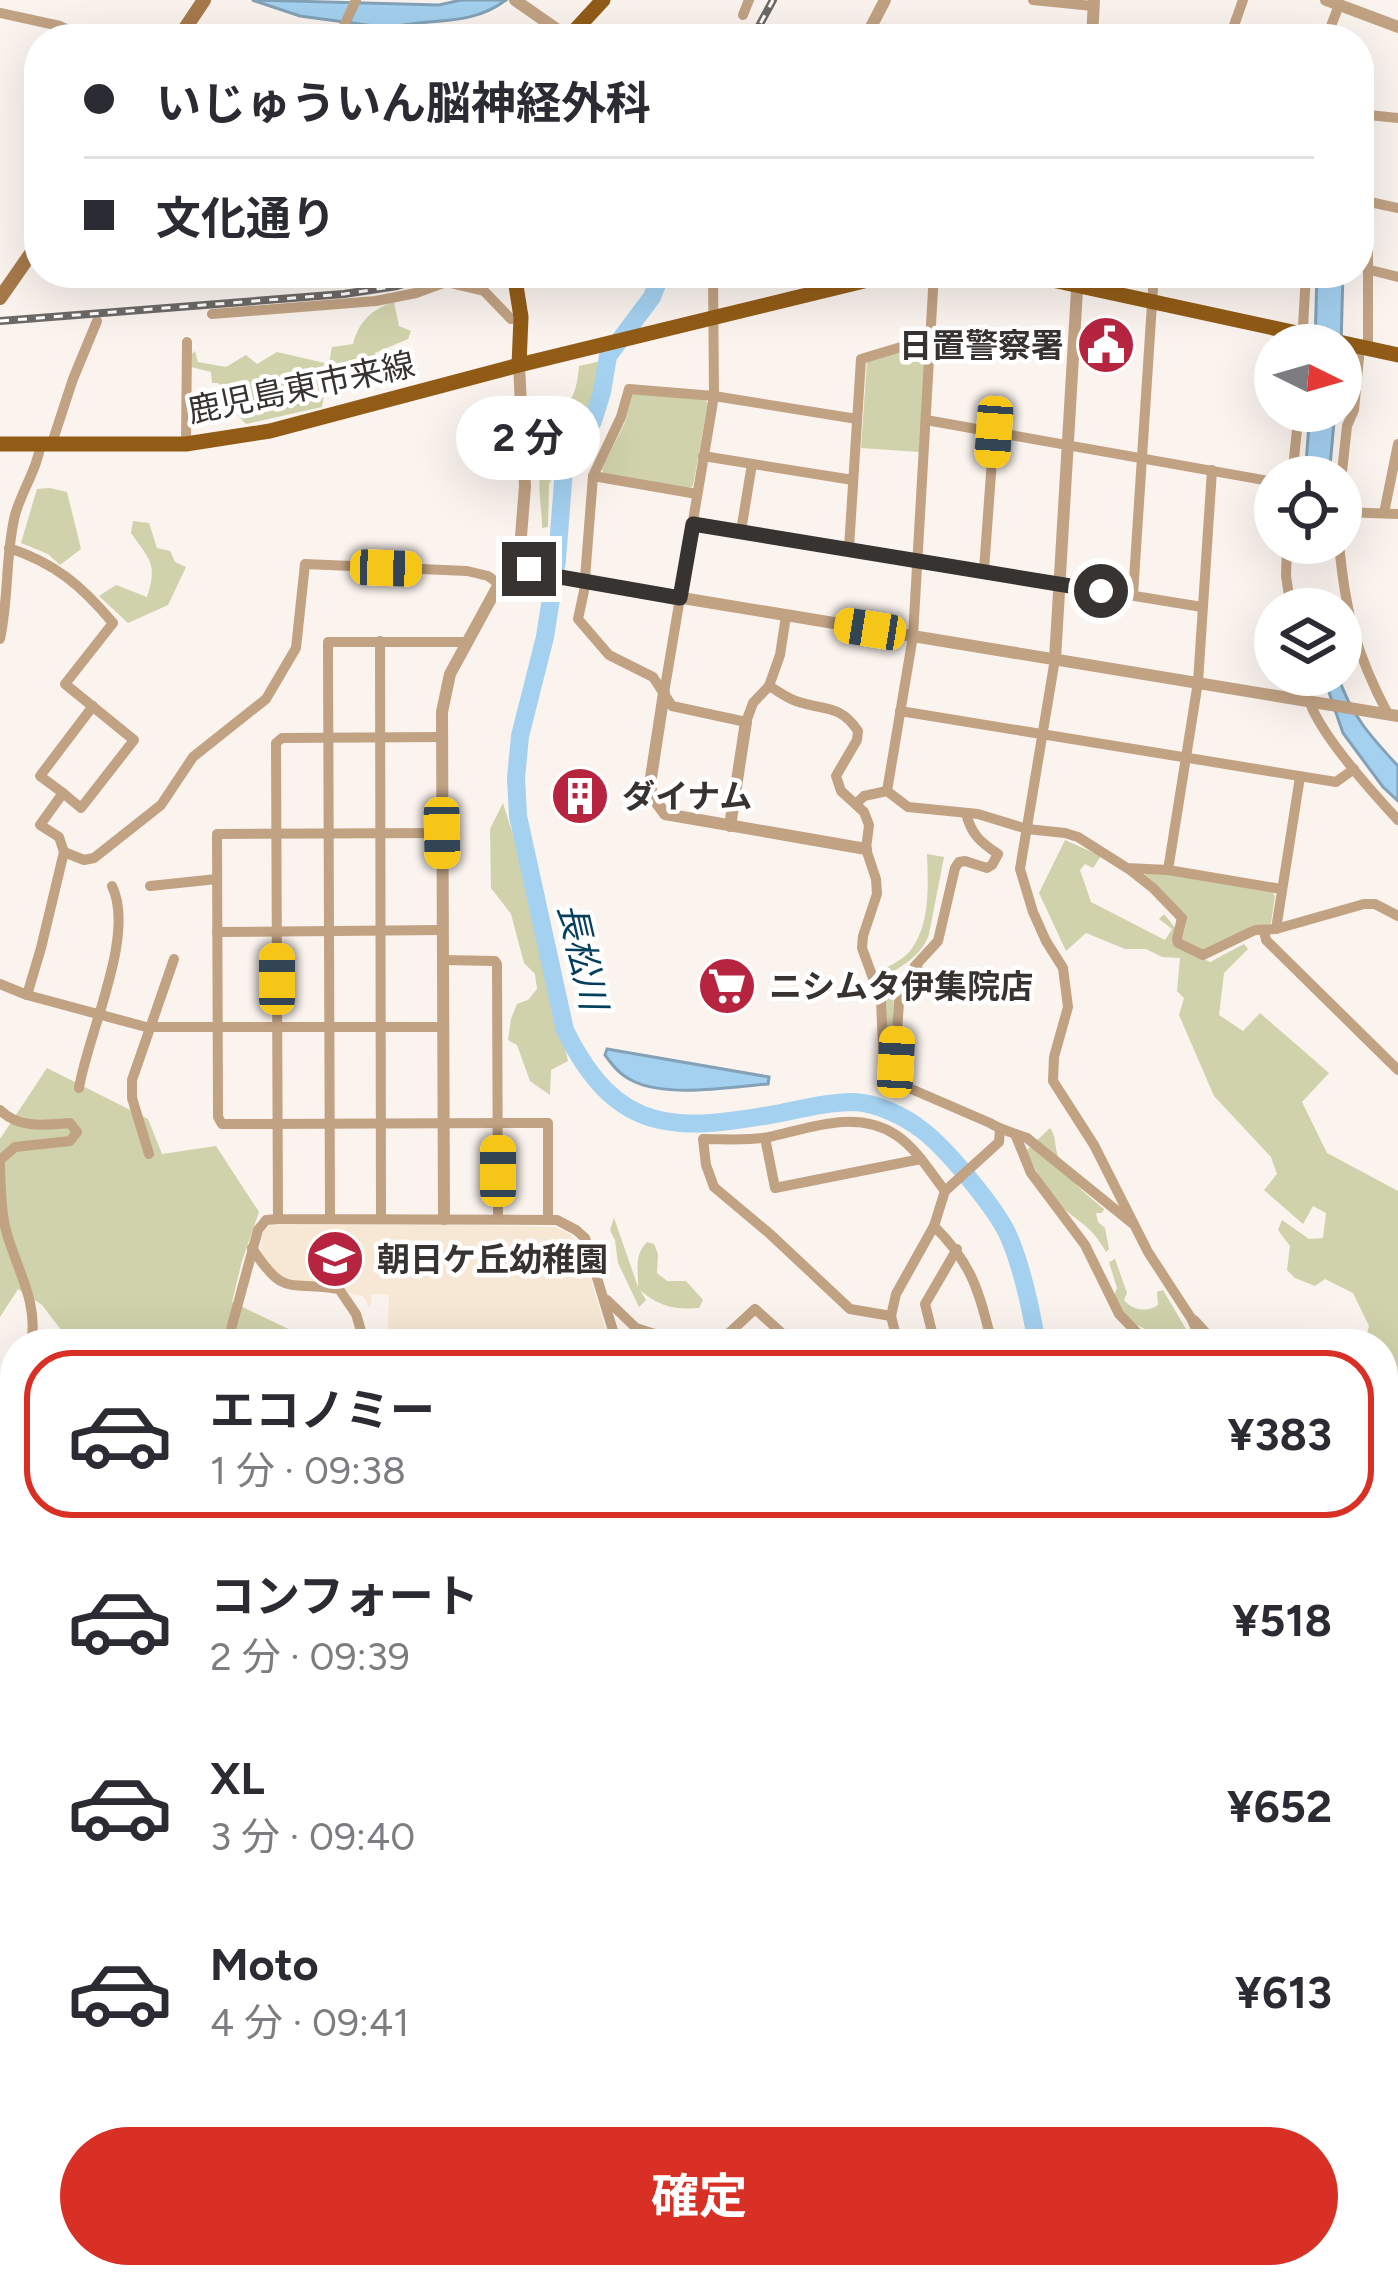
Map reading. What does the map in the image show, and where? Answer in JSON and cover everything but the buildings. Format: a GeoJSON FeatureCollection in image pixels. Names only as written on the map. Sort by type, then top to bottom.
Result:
{"type":"FeatureCollection","features":[{"type":"Feature","properties":{"kind":"main road"},"geometry":{"type":"LineString","coordinates":[[581,24],[603,0]]}},
{"type":"Feature","properties":{"kind":"main road"},"geometry":{"type":"LineString","coordinates":[[0,298],[24,264]]}},
{"type":"Feature","properties":{"kind":"main road"},"geometry":{"type":"LineString","coordinates":[[516,288],[520,365]]}},
{"type":"Feature","properties":{"kind":"main road","name":"鹿児島東市来線"},"geometry":{"type":"LineString","coordinates":[[0,444],[186,444],[270,431],[834,288]]}},
{"type":"Feature","properties":{"kind":"main road"},"geometry":{"type":"LineString","coordinates":[[1107,288],[1254,327]]}},
{"type":"Feature","properties":{"kind":"main road"},"geometry":{"type":"LineString","coordinates":[[1362,347],[1398,355]]}},
{"type":"Feature","properties":{"kind":"street"},"geometry":{"type":"LineString","coordinates":[[743,15],[749,0]]}},
{"type":"Feature","properties":{"kind":"street"},"geometry":{"type":"LineString","coordinates":[[1033,0],[1094,3]]}},
{"type":"Feature","properties":{"kind":"street"},"geometry":{"type":"LineString","coordinates":[[520,3],[549,24]]}},
{"type":"Feature","properties":{"kind":"street"},"geometry":{"type":"LineString","coordinates":[[1332,3],[1398,27]]}},
{"type":"Feature","properties":{"kind":"street"},"geometry":{"type":"LineString","coordinates":[[0,13],[51,24]]}},
{"type":"Feature","properties":{"kind":"street"},"geometry":{"type":"LineString","coordinates":[[212,314],[376,301],[430,288]]}},
{"type":"Feature","properties":{"kind":"street"},"geometry":{"type":"LineString","coordinates":[[471,288],[484,291],[511,319],[521,317]]}},
{"type":"Feature","properties":{"kind":"street"},"geometry":{"type":"LineString","coordinates":[[713,288],[714,395],[664,693],[652,796],[673,817],[866,849]]}},
{"type":"Feature","properties":{"kind":"street"},"geometry":{"type":"LineString","coordinates":[[887,791],[913,636],[933,288]]}},
{"type":"Feature","properties":{"kind":"street"},"geometry":{"type":"LineString","coordinates":[[1077,288],[1055,659],[1020,857],[1023,885],[1063,968],[1068,1006],[1053,1081],[1094,1145],[1148,1252],[1202,1329]]}},
{"type":"Feature","properties":{"kind":"street"},"geometry":{"type":"LineString","coordinates":[[1133,596],[1153,288]]}},
{"type":"Feature","properties":{"kind":"street"},"geometry":{"type":"LineString","coordinates":[[1304,324],[1306,288]]}},
{"type":"Feature","properties":{"kind":"street"},"geometry":{"type":"LineString","coordinates":[[1362,332],[1368,288]]}},
{"type":"Feature","properties":{"kind":"street"},"geometry":{"type":"LineString","coordinates":[[0,639],[15,514],[98,321]]}},
{"type":"Feature","properties":{"kind":"street"},"geometry":{"type":"LineString","coordinates":[[849,548],[861,358],[931,338]]}},
{"type":"Feature","properties":{"kind":"street"},"geometry":{"type":"LineString","coordinates":[[186,444],[187,342]]}},
{"type":"Feature","properties":{"kind":"street"},"geometry":{"type":"LineString","coordinates":[[444,1219],[445,688],[515,562],[522,532],[520,365]]}},
{"type":"Feature","properties":{"kind":"street"},"geometry":{"type":"LineString","coordinates":[[746,722],[672,706],[652,676],[609,655],[578,619],[593,476],[622,417],[628,388],[714,395],[857,419]]}},
{"type":"Feature","properties":{"kind":"street"},"geometry":{"type":"LineString","coordinates":[[926,421],[1254,478]]}},
{"type":"Feature","properties":{"kind":"street"},"geometry":{"type":"LineString","coordinates":[[984,571],[994,432]]}},
{"type":"Feature","properties":{"kind":"street"},"geometry":{"type":"LineString","coordinates":[[1384,513],[1398,444]]}},
{"type":"Feature","properties":{"kind":"street"},"geometry":{"type":"LineString","coordinates":[[704,456],[854,480]]}},
{"type":"Feature","properties":{"kind":"street"},"geometry":{"type":"LineString","coordinates":[[741,531],[752,464]]}},
{"type":"Feature","properties":{"kind":"street"},"geometry":{"type":"LineString","coordinates":[[1168,870],[1198,682],[1212,470]]}},
{"type":"Feature","properties":{"kind":"street"},"geometry":{"type":"LineString","coordinates":[[593,476],[697,494]]}},
{"type":"Feature","properties":{"kind":"street"},"geometry":{"type":"LineString","coordinates":[[1362,512],[1398,514]]}},
{"type":"Feature","properties":{"kind":"street"},"geometry":{"type":"LineString","coordinates":[[693,524],[1202,607]]}},
{"type":"Feature","properties":{"kind":"street"},"geometry":{"type":"LineString","coordinates":[[9,548],[39,558],[82,587],[113,623],[65,684],[93,706],[134,740],[81,808],[40,776],[93,706]]}},
{"type":"Feature","properties":{"kind":"street"},"geometry":{"type":"LineString","coordinates":[[515,562],[543,574],[583,582],[1389,715]]}},
{"type":"Feature","properties":{"kind":"street"},"geometry":{"type":"LineString","coordinates":[[64,852],[84,860],[94,858],[161,805],[193,757],[266,699],[296,648],[305,564],[466,571],[499,584]]}},
{"type":"Feature","properties":{"kind":"street"},"geometry":{"type":"LineString","coordinates":[[1341,564],[1354,642],[1398,730]]}},
{"type":"Feature","properties":{"kind":"street"},"geometry":{"type":"LineString","coordinates":[[730,826],[746,722],[753,703],[770,686],[786,616]]}},
{"type":"Feature","properties":{"kind":"street"},"geometry":{"type":"LineString","coordinates":[[380,641],[381,1219]]}},
{"type":"Feature","properties":{"kind":"street"},"geometry":{"type":"LineString","coordinates":[[330,1219],[328,642],[467,641]]}},
{"type":"Feature","properties":{"kind":"street"},"geometry":{"type":"LineString","coordinates":[[770,686],[795,701],[832,709],[856,726],[857,740],[836,776],[842,790],[867,816],[869,826],[866,849],[878,894],[862,948],[881,1000],[889,1084]]}},
{"type":"Feature","properties":{"kind":"street"},"geometry":{"type":"LineString","coordinates":[[1314,696],[1322,725],[1398,820]]}},
{"type":"Feature","properties":{"kind":"street"},"geometry":{"type":"LineString","coordinates":[[900,711],[1336,782],[1354,769]]}},
{"type":"Feature","properties":{"kind":"street"},"geometry":{"type":"LineString","coordinates":[[278,1219],[276,743],[282,738],[442,737]]}},
{"type":"Feature","properties":{"kind":"street"},"geometry":{"type":"LineString","coordinates":[[1300,777],[1281,889],[1266,940],[1398,1070]]}},
{"type":"Feature","properties":{"kind":"street"},"geometry":{"type":"LineString","coordinates":[[856,803],[864,796],[887,791],[908,807],[966,813],[1078,837],[1153,888],[1182,917],[1178,943],[1203,955],[1255,930],[1364,904],[1375,904],[1398,916]]}},
{"type":"Feature","properties":{"kind":"street"},"geometry":{"type":"LineString","coordinates":[[27,994],[64,852],[59,837],[40,825],[63,793]]}},
{"type":"Feature","properties":{"kind":"street"},"geometry":{"type":"LineString","coordinates":[[889,1084],[896,1062],[899,1002],[927,980],[915,966],[938,940],[955,868],[965,861],[987,868],[998,854],[980,842],[966,813]]}},
{"type":"Feature","properties":{"kind":"street"},"geometry":{"type":"LineString","coordinates":[[442,833],[218,834],[218,1117],[222,1124],[548,1123],[548,1219]]}},
{"type":"Feature","properties":{"kind":"street"},"geometry":{"type":"LineString","coordinates":[[1127,868],[1281,889]]}},
{"type":"Feature","properties":{"kind":"street"},"geometry":{"type":"LineString","coordinates":[[150,886],[218,879]]}},
{"type":"Feature","properties":{"kind":"street"},"geometry":{"type":"LineString","coordinates":[[79,1088],[119,939],[118,900],[112,886]]}},
{"type":"Feature","properties":{"kind":"street"},"geometry":{"type":"LineString","coordinates":[[218,932],[442,930]]}},
{"type":"Feature","properties":{"kind":"street"},"geometry":{"type":"LineString","coordinates":[[149,1154],[132,1098],[132,1080],[174,959]]}},
{"type":"Feature","properties":{"kind":"street"},"geometry":{"type":"LineString","coordinates":[[442,960],[497,964],[499,1219]]}},
{"type":"Feature","properties":{"kind":"street"},"geometry":{"type":"LineString","coordinates":[[0,984],[150,1027],[443,1027]]}},
{"type":"Feature","properties":{"kind":"street"},"geometry":{"type":"LineString","coordinates":[[889,1084],[1027,1138],[1138,1228]]}},
{"type":"Feature","properties":{"kind":"street"},"geometry":{"type":"LineString","coordinates":[[0,1110],[19,1123],[70,1124],[77,1132],[70,1141],[15,1147],[0,1160],[5,1223],[32,1304],[33,1329]]}},
{"type":"Feature","properties":{"kind":"street"},"geometry":{"type":"LineString","coordinates":[[891,1316],[850,1309],[714,1187],[703,1139],[765,1138],[832,1122],[859,1123],[896,1135],[946,1189]]}},
{"type":"Feature","properties":{"kind":"street"},"geometry":{"type":"LineString","coordinates":[[894,1329],[891,1316],[896,1294],[934,1226],[946,1189],[999,1142],[1000,1130]]}},
{"type":"Feature","properties":{"kind":"street"},"geometry":{"type":"LineString","coordinates":[[1015,1134],[1031,1173],[1085,1245],[1119,1314],[1134,1329]]}},
{"type":"Feature","properties":{"kind":"street"},"geometry":{"type":"LineString","coordinates":[[765,1138],[775,1188],[920,1159]]}},
{"type":"Feature","properties":{"kind":"street"},"geometry":{"type":"LineString","coordinates":[[231,1329],[258,1230],[266,1220],[278,1219],[548,1219],[566,1224],[585,1238],[613,1329]]}},
{"type":"Feature","properties":{"kind":"street"},"geometry":{"type":"LineString","coordinates":[[934,1226],[957,1249],[978,1287],[988,1329]]}},
{"type":"Feature","properties":{"kind":"street"},"geometry":{"type":"LineString","coordinates":[[252,1248],[270,1275],[284,1284],[339,1289],[360,1329]]}},
{"type":"Feature","properties":{"kind":"street"},"geometry":{"type":"LineString","coordinates":[[931,1329],[925,1304],[957,1249]]}},
{"type":"Feature","properties":{"kind":"street"},"geometry":{"type":"LineString","coordinates":[[603,1297],[639,1329]]}},
{"type":"Feature","properties":{"kind":"street"},"geometry":{"type":"LineString","coordinates":[[734,1329],[755,1310],[777,1329]]}},
{"type":"Feature","properties":{"kind":"street"},"geometry":{"type":"LineString","coordinates":[[1192,1318],[1197,1329]]}},
{"type":"Feature","properties":{"kind":"shaded area"},"geometry":{"type":"Polygon","coordinates":[[[271,1224],[554,1227],[571,1235],[583,1253],[606,1329],[388,1329],[389,1295],[372,1294],[370,1308],[363,1296],[338,1284],[285,1281],[260,1255],[262,1234],[271,1224]]]}},
{"type":"Feature","properties":{"kind":"green space"},"geometry":{"type":"Polygon","coordinates":[[[394,302],[399,326],[411,331],[408,339],[375,353],[378,366],[326,383],[322,407],[246,424],[226,403],[228,392],[212,383],[211,372],[191,367],[190,355],[195,351],[198,362],[226,367],[246,355],[257,364],[277,352],[329,364],[332,347],[353,344],[368,317],[394,302]]]}},
{"type":"Feature","properties":{"kind":"green space"},"geometry":{"type":"Polygon","coordinates":[[[921,346],[926,350],[919,452],[861,448],[867,361],[921,346]]]}},
{"type":"Feature","properties":{"kind":"green space"},"geometry":{"type":"Polygon","coordinates":[[[602,361],[583,425],[549,484],[548,527],[542,528],[540,475],[547,449],[574,392],[579,366],[602,361]]]}},
{"type":"Feature","properties":{"kind":"green space"},"geometry":{"type":"Polygon","coordinates":[[[633,393],[708,403],[690,488],[603,473],[633,393]]]}},
{"type":"Feature","properties":{"kind":"green space"},"geometry":{"type":"Polygon","coordinates":[[[37,489],[67,492],[81,549],[60,565],[48,554],[21,543],[37,489]]]}},
{"type":"Feature","properties":{"kind":"green space"},"geometry":{"type":"Polygon","coordinates":[[[133,521],[149,523],[157,548],[170,551],[175,562],[186,567],[168,605],[128,623],[99,596],[116,585],[147,597],[152,569],[131,533],[133,521]]]}},
{"type":"Feature","properties":{"kind":"green space"},"geometry":{"type":"Polygon","coordinates":[[[503,803],[568,1061],[551,1070],[550,1095],[530,1081],[517,1045],[508,1040],[517,1004],[537,989],[535,974],[524,963],[511,914],[491,888],[490,829],[503,803]]]}},
{"type":"Feature","properties":{"kind":"green space"},"geometry":{"type":"Polygon","coordinates":[[[1065,840],[1101,856],[1093,868],[1085,864],[1080,870],[1091,902],[1165,940],[1172,929],[1159,919],[1164,914],[1176,929],[1177,946],[1210,962],[1244,944],[1248,949],[1224,973],[1219,1015],[1243,1031],[1260,1013],[1329,1073],[1302,1102],[1327,1153],[1398,1191],[1398,1329],[1368,1329],[1353,1293],[1325,1279],[1315,1286],[1287,1270],[1290,1246],[1278,1230],[1282,1220],[1309,1239],[1323,1238],[1326,1213],[1313,1206],[1303,1224],[1264,1190],[1277,1174],[1271,1157],[1214,1096],[1179,1015],[1184,998],[1177,991],[1180,958],[1125,949],[1086,933],[1066,951],[1039,893],[1065,840]]]}},
{"type":"Feature","properties":{"kind":"green space"},"geometry":{"type":"Polygon","coordinates":[[[927,854],[944,857],[929,934],[918,953],[887,975],[885,985],[894,995],[892,1051],[887,1051],[886,996],[877,973],[907,954],[917,941],[927,904],[927,854]]]}},
{"type":"Feature","properties":{"kind":"green space"},"geometry":{"type":"Polygon","coordinates":[[[1146,871],[1272,892],[1271,923],[1253,925],[1201,951],[1182,941],[1185,916],[1144,877],[1146,871]]]}},
{"type":"Feature","properties":{"kind":"green space"},"geometry":{"type":"Polygon","coordinates":[[[47,1068],[148,1119],[162,1154],[216,1146],[259,1212],[232,1302],[289,1329],[60,1329],[42,1305],[18,1289],[0,1317],[0,1139],[47,1068]]]}},
{"type":"Feature","properties":{"kind":"green space"},"geometry":{"type":"Polygon","coordinates":[[[1050,1128],[1066,1172],[1104,1209],[1096,1213],[1105,1228],[1106,1252],[1093,1233],[1051,1195],[1026,1151],[1050,1128]]]}},
{"type":"Feature","properties":{"kind":"green space"},"geometry":{"type":"Polygon","coordinates":[[[614,1218],[638,1287],[638,1258],[647,1242],[654,1244],[658,1254],[657,1273],[667,1281],[686,1281],[703,1300],[699,1308],[667,1306],[640,1290],[646,1300],[639,1307],[618,1263],[610,1230],[614,1218]]]}},
{"type":"Feature","properties":{"kind":"green space"},"geometry":{"type":"Polygon","coordinates":[[[1115,1259],[1127,1293],[1124,1300],[1135,1308],[1149,1309],[1158,1305],[1157,1292],[1163,1290],[1186,1329],[1145,1329],[1126,1317],[1114,1296],[1117,1288],[1109,1262],[1115,1259]]]}},
{"type":"Feature","properties":{"kind":"water"},"geometry":{"type":"Polygon","coordinates":[[[252,0],[439,5],[506,0],[478,15],[412,24],[359,24],[300,16],[252,0]]]}},
{"type":"Feature","properties":{"kind":"water"},"geometry":{"type":"Polygon","coordinates":[[[1317,288],[1343,288],[1342,324],[1316,324],[1317,288]]]}},
{"type":"Feature","properties":{"kind":"water"},"geometry":{"type":"Polygon","coordinates":[[[1308,432],[1333,432],[1331,456],[1307,456],[1308,432]]]}},
{"type":"Feature","properties":{"kind":"water"},"geometry":{"type":"Polygon","coordinates":[[[1330,696],[1346,696],[1370,735],[1398,766],[1398,801],[1383,787],[1343,733],[1330,696]]]}},
{"type":"Feature","properties":{"kind":"water"},"geometry":{"type":"Polygon","coordinates":[[[607,1049],[769,1077],[768,1084],[699,1090],[647,1086],[617,1070],[605,1055],[607,1049]]]}},
{"type":"Feature","properties":{"kind":"waterway","name":"長松川"},"geometry":{"type":"LineString","coordinates":[[655,288],[608,356],[593,421],[564,469],[545,637],[520,736],[518,816],[565,1030],[606,1090],[629,1108],[653,1118],[710,1123],[854,1102],[881,1108],[915,1125],[957,1164],[1003,1225],[1022,1276],[1034,1329]]}},
{"type":"Feature","properties":{"kind":"railway"},"geometry":{"type":"LineString","coordinates":[[760,24],[773,0]]}},
{"type":"Feature","properties":{"kind":"railway"},"geometry":{"type":"LineString","coordinates":[[0,321],[384,288]]}},
{"type":"Feature","properties":{"kind":"place","name":"日置警察署"},"geometry":{"type":"Point","coordinates":[1106,345]}},
{"type":"Feature","properties":{"kind":"place","name":"ダイナム"},"geometry":{"type":"Point","coordinates":[580,796]}},
{"type":"Feature","properties":{"kind":"place","name":"ニシムタ伊集院店"},"geometry":{"type":"Point","coordinates":[727,986]}},
{"type":"Feature","properties":{"kind":"place","name":"朝日ケ丘幼稚園"},"geometry":{"type":"Point","coordinates":[335,1259]}},
{"type":"Feature","properties":{"kind":"route"},"geometry":{"type":"LineString","coordinates":[[529,569],[680,598],[693,524],[1101,591]]}}]}
